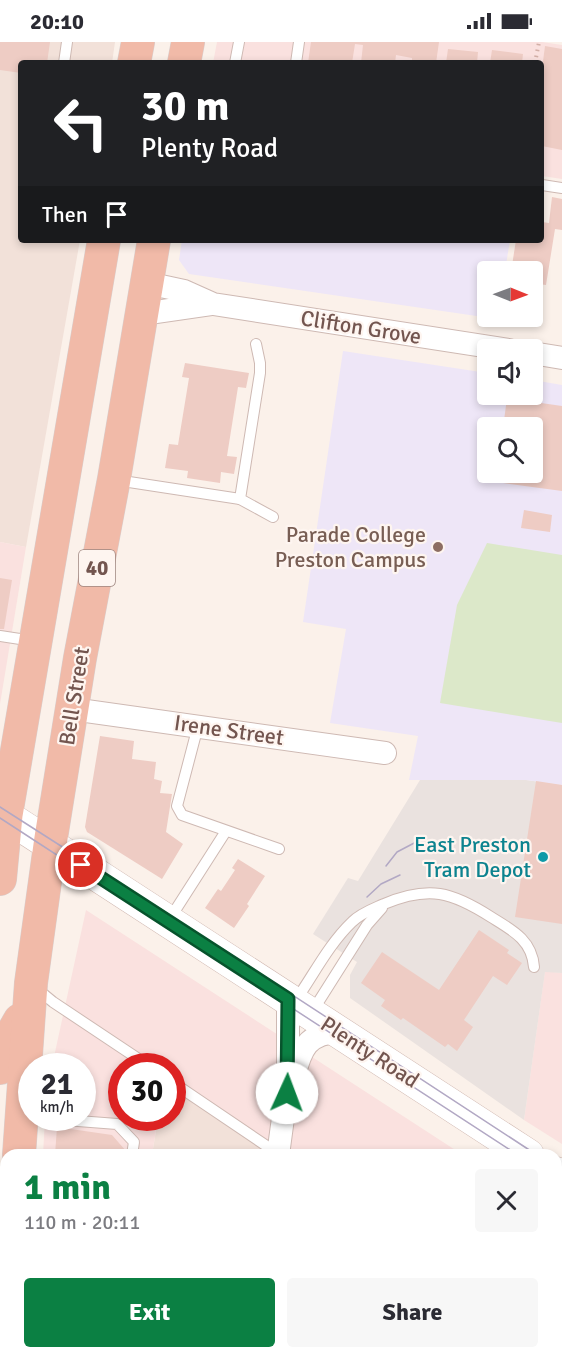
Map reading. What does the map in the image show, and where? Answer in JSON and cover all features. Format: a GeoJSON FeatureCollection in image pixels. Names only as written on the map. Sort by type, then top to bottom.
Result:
{"type":"FeatureCollection","features":[{"type":"Feature","properties":{"kind":"highway"},"geometry":{"type":"LineString","coordinates":[[135,60],[138,42]]}},
{"type":"Feature","properties":{"kind":"highway"},"geometry":{"type":"LineString","coordinates":[[185,60],[188,42]]}},
{"type":"Feature","properties":{"kind":"highway","name":"Bell Street"},"geometry":{"type":"LineString","coordinates":[[0,879],[3,814],[36,642],[103,243]]}},
{"type":"Feature","properties":{"kind":"highway","name":"Bell Street"},"geometry":{"type":"LineString","coordinates":[[30,1053],[30,994],[51,844],[72,710],[154,243]]}},
{"type":"Feature","properties":{"kind":"highway"},"geometry":{"type":"LineString","coordinates":[[0,1068],[7,1042],[30,994]]}},
{"type":"Feature","properties":{"kind":"highway","name":"Bell Street"},"geometry":{"type":"LineString","coordinates":[[21,1149],[26,1131]]}},
{"type":"Feature","properties":{"kind":"main road","name":"Plenty Road"},"geometry":{"type":"LineString","coordinates":[[3,814],[519,1149]]}},
{"type":"Feature","properties":{"kind":"street","name":"Clifton Grove"},"geometry":{"type":"LineString","coordinates":[[147,283],[184,291],[213,304],[477,345]]}},
{"type":"Feature","properties":{"kind":"street","name":"Clifton Grove"},"geometry":{"type":"LineString","coordinates":[[142,315],[213,304]]}},
{"type":"Feature","properties":{"kind":"street"},"geometry":{"type":"LineString","coordinates":[[543,355],[562,358]]}},
{"type":"Feature","properties":{"kind":"street","name":"Irene Street"},"geometry":{"type":"LineString","coordinates":[[72,710],[385,753]]}},
{"type":"Feature","properties":{"kind":"street"},"geometry":{"type":"LineString","coordinates":[[280,1149],[298,1005]]}},
{"type":"Feature","properties":{"kind":"street"},"geometry":{"type":"LineString","coordinates":[[286,1104],[297,1065],[308,1042],[323,1033],[339,1032]]}},
{"type":"Feature","properties":{"kind":"lane"},"geometry":{"type":"LineString","coordinates":[[64,60],[67,42]]}},
{"type":"Feature","properties":{"kind":"lane"},"geometry":{"type":"LineString","coordinates":[[236,60],[239,42]]}},
{"type":"Feature","properties":{"kind":"lane"},"geometry":{"type":"LineString","coordinates":[[296,60],[299,42]]}},
{"type":"Feature","properties":{"kind":"lane"},"geometry":{"type":"LineString","coordinates":[[544,185],[562,188]]}},
{"type":"Feature","properties":{"kind":"lane"},"geometry":{"type":"LineString","coordinates":[[240,499],[260,373],[256,344]]}},
{"type":"Feature","properties":{"kind":"lane"},"geometry":{"type":"LineString","coordinates":[[114,479],[240,499],[273,517]]}},
{"type":"Feature","properties":{"kind":"lane"},"geometry":{"type":"LineString","coordinates":[[0,636],[36,642]]}},
{"type":"Feature","properties":{"kind":"lane"},"geometry":{"type":"LineString","coordinates":[[198,726],[177,806],[182,815],[279,849]]}},
{"type":"Feature","properties":{"kind":"lane"},"geometry":{"type":"LineString","coordinates":[[168,920],[226,831]]}},
{"type":"Feature","properties":{"kind":"lane"},"geometry":{"type":"LineString","coordinates":[[298,1005],[338,938],[392,901],[412,894],[431,892],[460,899],[521,936],[530,948],[534,967]]}},
{"type":"Feature","properties":{"kind":"lane"},"geometry":{"type":"LineString","coordinates":[[298,1005],[363,921]]}},
{"type":"Feature","properties":{"kind":"lane"},"geometry":{"type":"LineString","coordinates":[[30,994],[53,1002],[130,1053]]}},
{"type":"Feature","properties":{"kind":"lane"},"geometry":{"type":"LineString","coordinates":[[186,1091],[272,1149]]}},
{"type":"Feature","properties":{"kind":"lane"},"geometry":{"type":"LineString","coordinates":[[96,1122],[117,1124],[134,1142],[133,1149]]}},
{"type":"Feature","properties":{"kind":"path"},"geometry":{"type":"LineString","coordinates":[[536,60],[539,42]]}},
{"type":"Feature","properties":{"kind":"shaded area"},"geometry":{"type":"Polygon","coordinates":[[[0,42],[115,42],[112,60],[18,60],[18,243],[79,243],[26,547],[0,542],[0,42]]]}},
{"type":"Feature","properties":{"kind":"shaded area"},"geometry":{"type":"Polygon","coordinates":[[[217,42],[542,42],[562,45],[562,179],[544,176],[544,60],[214,60],[217,42]]]}},
{"type":"Feature","properties":{"kind":"shaded area"},"geometry":{"type":"Polygon","coordinates":[[[182,243],[510,243],[507,261],[477,261],[477,316],[189,274],[179,260],[182,243]]]}},
{"type":"Feature","properties":{"kind":"shaded area","name":"Parade College Preston Campus"},"geometry":{"type":"Polygon","coordinates":[[[343,351],[477,371],[477,405],[543,405],[543,382],[562,385],[562,785],[526,780],[409,780],[418,736],[330,723],[346,629],[303,622],[343,351]]]}},
{"type":"Feature","properties":{"kind":"shaded area"},"geometry":{"type":"Polygon","coordinates":[[[0,542],[26,547],[0,704],[0,542]]]}},
{"type":"Feature","properties":{"kind":"shaded area","name":"East Preston Tram Depot"},"geometry":{"type":"Polygon","coordinates":[[[420,780],[526,780],[562,785],[562,973],[545,972],[524,1120],[350,998],[350,975],[357,962],[313,934],[348,878],[358,881],[420,780]]]}},
{"type":"Feature","properties":{"kind":"shaded area"},"geometry":{"type":"Polygon","coordinates":[[[86,910],[454,1149],[266,1149],[186,1095],[186,1053],[108,1053],[108,1131],[156,1131],[153,1149],[43,1149],[44,1131],[96,1131],[96,1053],[55,1053],[86,910]]]}},
{"type":"Feature","properties":{"kind":"shaded area"},"geometry":{"type":"Polygon","coordinates":[[[545,971],[562,973],[562,1144],[524,1120],[545,971]]]}},
{"type":"Feature","properties":{"kind":"shaded area"},"geometry":{"type":"Polygon","coordinates":[[[186,1095],[266,1149],[153,1149],[156,1131],[186,1131],[186,1095]]]}},
{"type":"Feature","properties":{"kind":"green space"},"geometry":{"type":"Polygon","coordinates":[[[487,543],[562,555],[562,723],[440,703],[457,605],[487,543]]]}},
{"type":"Feature","properties":{"kind":"building"},"geometry":{"type":"Polygon","coordinates":[[[0,42],[50,42],[47,60],[18,60],[18,73],[0,70],[0,42]]]}},
{"type":"Feature","properties":{"kind":"building"},"geometry":{"type":"Polygon","coordinates":[[[311,42],[439,42],[436,60],[412,60],[412,58],[396,55],[395,60],[361,60],[363,45],[355,44],[352,60],[308,60],[311,42]]]}},
{"type":"Feature","properties":{"kind":"building"},"geometry":{"type":"Polygon","coordinates":[[[545,46],[562,49],[562,150],[544,146],[545,46]]]}},
{"type":"Feature","properties":{"kind":"building"},"geometry":{"type":"Polygon","coordinates":[[[448,49],[478,52],[477,60],[446,60],[448,49]]]}},
{"type":"Feature","properties":{"kind":"building"},"geometry":{"type":"Polygon","coordinates":[[[492,50],[523,54],[522,60],[490,60],[492,50]]]}},
{"type":"Feature","properties":{"kind":"building"},"geometry":{"type":"Polygon","coordinates":[[[552,197],[562,199],[562,230],[555,229],[546,285],[543,285],[543,261],[513,261],[516,243],[544,243],[544,222],[549,223],[552,197]]]}},
{"type":"Feature","properties":{"kind":"building"},"geometry":{"type":"Polygon","coordinates":[[[185,363],[249,373],[246,388],[238,387],[227,456],[237,457],[234,474],[221,472],[220,483],[187,478],[188,471],[165,468],[169,444],[178,445],[189,378],[182,377],[185,363]]]}},
{"type":"Feature","properties":{"kind":"building"},"geometry":{"type":"Polygon","coordinates":[[[543,403],[562,406],[562,491],[503,483],[543,483],[543,417],[504,417],[506,405],[543,403]]]}},
{"type":"Feature","properties":{"kind":"building"},"geometry":{"type":"Polygon","coordinates":[[[524,510],[552,515],[550,532],[521,528],[524,510]]]}},
{"type":"Feature","properties":{"kind":"building"},"geometry":{"type":"Polygon","coordinates":[[[0,578],[12,580],[4,629],[0,629],[0,578]]]}},
{"type":"Feature","properties":{"kind":"building"},"geometry":{"type":"Polygon","coordinates":[[[100,736],[134,741],[132,759],[156,762],[154,779],[162,781],[160,793],[172,794],[166,832],[183,844],[162,879],[87,832],[85,827],[100,736]]]}},
{"type":"Feature","properties":{"kind":"building","name":"East Preston Tram Depot"},"geometry":{"type":"Polygon","coordinates":[[[536,781],[562,785],[562,924],[515,917],[536,781]]]}},
{"type":"Feature","properties":{"kind":"building"},"geometry":{"type":"Polygon","coordinates":[[[238,859],[265,876],[234,928],[205,908],[218,889],[221,891],[235,870],[232,868],[238,859]]]}},
{"type":"Feature","properties":{"kind":"building"},"geometry":{"type":"Polygon","coordinates":[[[479,930],[509,950],[507,953],[522,963],[507,985],[493,976],[464,1020],[473,1027],[457,1051],[448,1044],[445,1047],[381,1006],[385,1000],[361,983],[382,952],[439,990],[479,930]]]}},
{"type":"Feature","properties":{"kind":"building"},"geometry":{"type":"Polygon","coordinates":[[[57,1131],[84,1131],[112,1135],[124,1149],[55,1149],[57,1131]]]}},
{"type":"Feature","properties":{"kind":"tram line"},"geometry":{"type":"LineString","coordinates":[[0,807],[528,1149]]}},
{"type":"Feature","properties":{"kind":"tram line"},"geometry":{"type":"LineString","coordinates":[[0,818],[509,1149]]}},
{"type":"Feature","properties":{"kind":"tram line"},"geometry":{"type":"LineString","coordinates":[[386,866],[397,852],[418,841]]}},
{"type":"Feature","properties":{"kind":"tram line"},"geometry":{"type":"LineString","coordinates":[[367,897],[381,884],[400,875]]}},
{"type":"Feature","properties":{"kind":"place","name":"Parade College Preston Campus"},"geometry":{"type":"Point","coordinates":[438,547]}},
{"type":"Feature","properties":{"kind":"place","name":"East Preston Tram Depot"},"geometry":{"type":"Point","coordinates":[543,857]}},
{"type":"Feature","properties":{"kind":"route"},"geometry":{"type":"LineString","coordinates":[[81,865],[288,999],[287,1093]]}}]}
